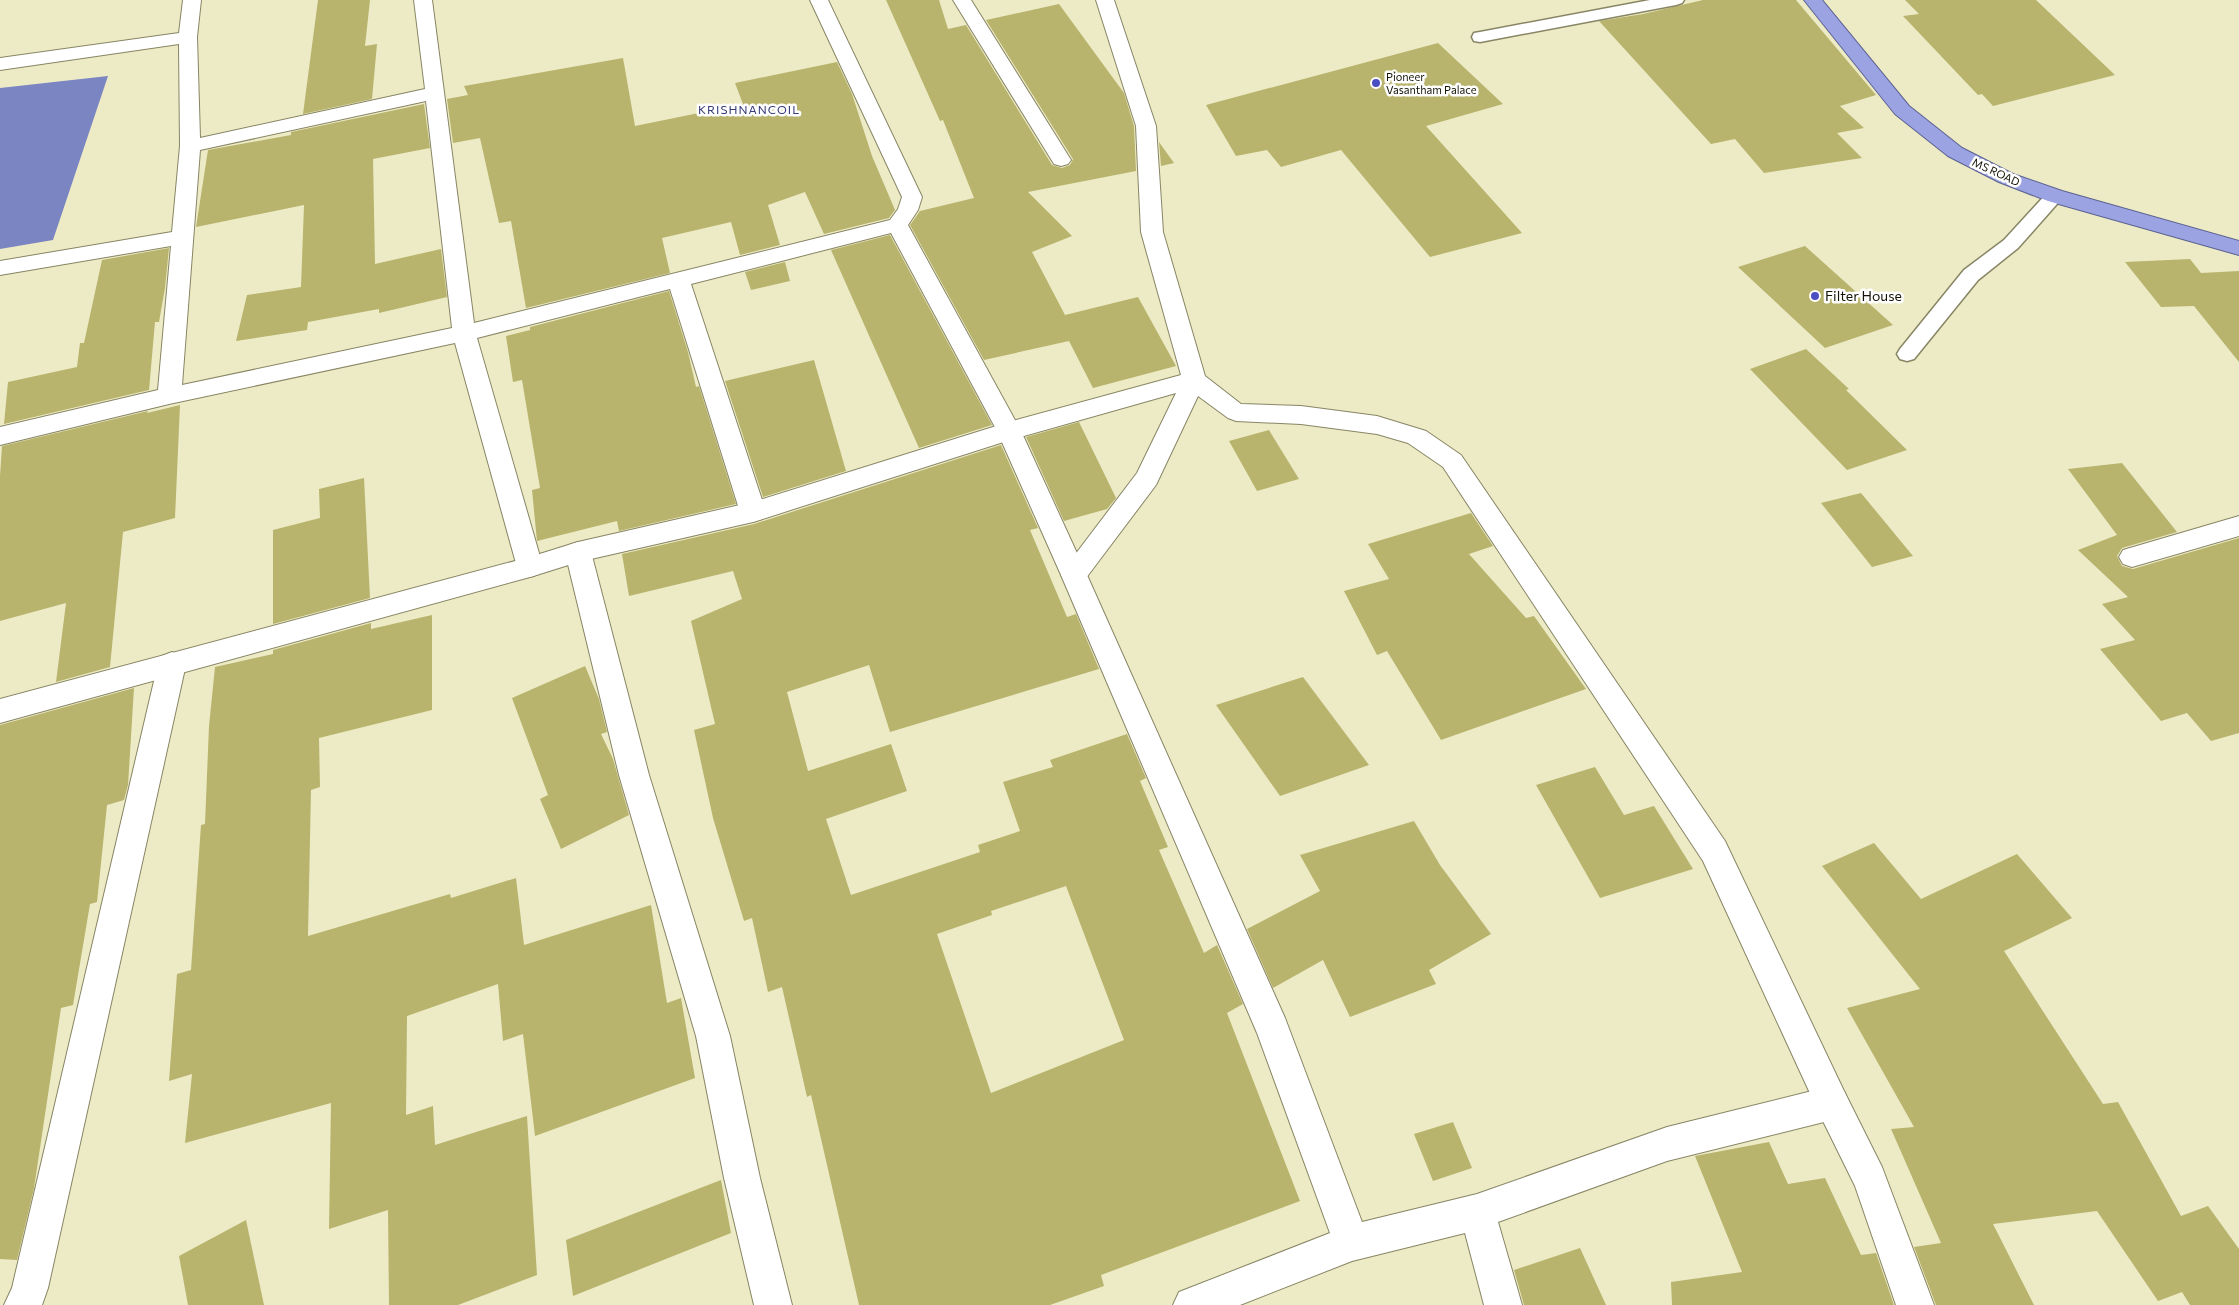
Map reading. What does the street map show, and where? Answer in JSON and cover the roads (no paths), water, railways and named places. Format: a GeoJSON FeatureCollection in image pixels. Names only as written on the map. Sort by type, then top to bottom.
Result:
{"type":"FeatureCollection","features":[{"type":"Feature","properties":{"kind":"highway","name":"MS ROAD"},"geometry":{"type":"LineString","coordinates":[[1813,0],[1902,110],[1955,152],[2006,178],[2055,196],[2176,232],[2239,248]]}},
{"type":"Feature","properties":{"kind":"street"},"geometry":{"type":"LineString","coordinates":[[169,396],[190,146],[188,37],[192,0]]}},
{"type":"Feature","properties":{"kind":"street"},"geometry":{"type":"LineString","coordinates":[[423,0],[464,332],[530,567]]}},
{"type":"Feature","properties":{"kind":"street"},"geometry":{"type":"LineString","coordinates":[[0,436],[169,396],[464,332],[897,225],[908,210],[912,197],[819,0]]}},
{"type":"Feature","properties":{"kind":"street"},"geometry":{"type":"LineString","coordinates":[[962,0],[1061,160]]}},
{"type":"Feature","properties":{"kind":"street"},"geometry":{"type":"LineString","coordinates":[[1105,0],[1146,126],[1152,232],[1194,380],[1236,412],[1300,415],[1377,425],[1417,437],[1452,461],[1714,851],[1832,1103],[1870,1179],[1914,1305]]}},
{"type":"Feature","properties":{"kind":"street"},"geometry":{"type":"LineString","coordinates":[[0,64],[188,37]]}},
{"type":"Feature","properties":{"kind":"street"},"geometry":{"type":"LineString","coordinates":[[190,146],[435,93]]}},
{"type":"Feature","properties":{"kind":"street"},"geometry":{"type":"LineString","coordinates":[[897,225],[1009,431],[1074,575],[1273,1030],[1352,1243]]}},
{"type":"Feature","properties":{"kind":"street"},"geometry":{"type":"LineString","coordinates":[[0,268],[181,237]]}},
{"type":"Feature","properties":{"kind":"street"},"geometry":{"type":"LineString","coordinates":[[678,278],[753,512]]}},
{"type":"Feature","properties":{"kind":"street"},"geometry":{"type":"LineString","coordinates":[[0,711],[530,567],[578,552],[753,512],[1009,431],[1194,380]]}},
{"type":"Feature","properties":{"kind":"street"},"geometry":{"type":"LineString","coordinates":[[1074,575],[1147,478],[1194,380]]}},
{"type":"Feature","properties":{"kind":"street"},"geometry":{"type":"LineString","coordinates":[[2132,557],[2239,526]]}},
{"type":"Feature","properties":{"kind":"street"},"geometry":{"type":"LineString","coordinates":[[578,552],[634,775],[713,1036],[742,1178],[773,1305]]}},
{"type":"Feature","properties":{"kind":"street"},"geometry":{"type":"LineString","coordinates":[[23,1305],[30,1288],[172,664]]}},
{"type":"Feature","properties":{"kind":"street"},"geometry":{"type":"LineString","coordinates":[[1192,1305],[1352,1243],[1477,1212],[1667,1144],[1832,1103]]}},
{"type":"Feature","properties":{"kind":"street"},"geometry":{"type":"LineString","coordinates":[[1477,1212],[1502,1305]]}},
{"type":"Feature","properties":{"kind":"lane"},"geometry":{"type":"LineString","coordinates":[[1480,37],[1676,0]]}},
{"type":"Feature","properties":{"kind":"lane"},"geometry":{"type":"LineString","coordinates":[[1907,354],[1971,275],[2011,244],[2055,196]]}},
{"type":"Feature","properties":{"kind":"water"},"geometry":{"type":"Polygon","coordinates":[[[108,76],[53,240],[0,249],[0,88],[108,76]]]}},
{"type":"Feature","properties":{"kind":"place","name":"Pioneer Vasantham Palace"},"geometry":{"type":"Point","coordinates":[1376,83]}},
{"type":"Feature","properties":{"kind":"place","name":"Filter House"},"geometry":{"type":"Point","coordinates":[1815,296]}},
{"type":"Feature","properties":{"kind":"district","name":"KRISHNANCOIL"},"geometry":{"type":"Point","coordinates":[749,110]}}]}
